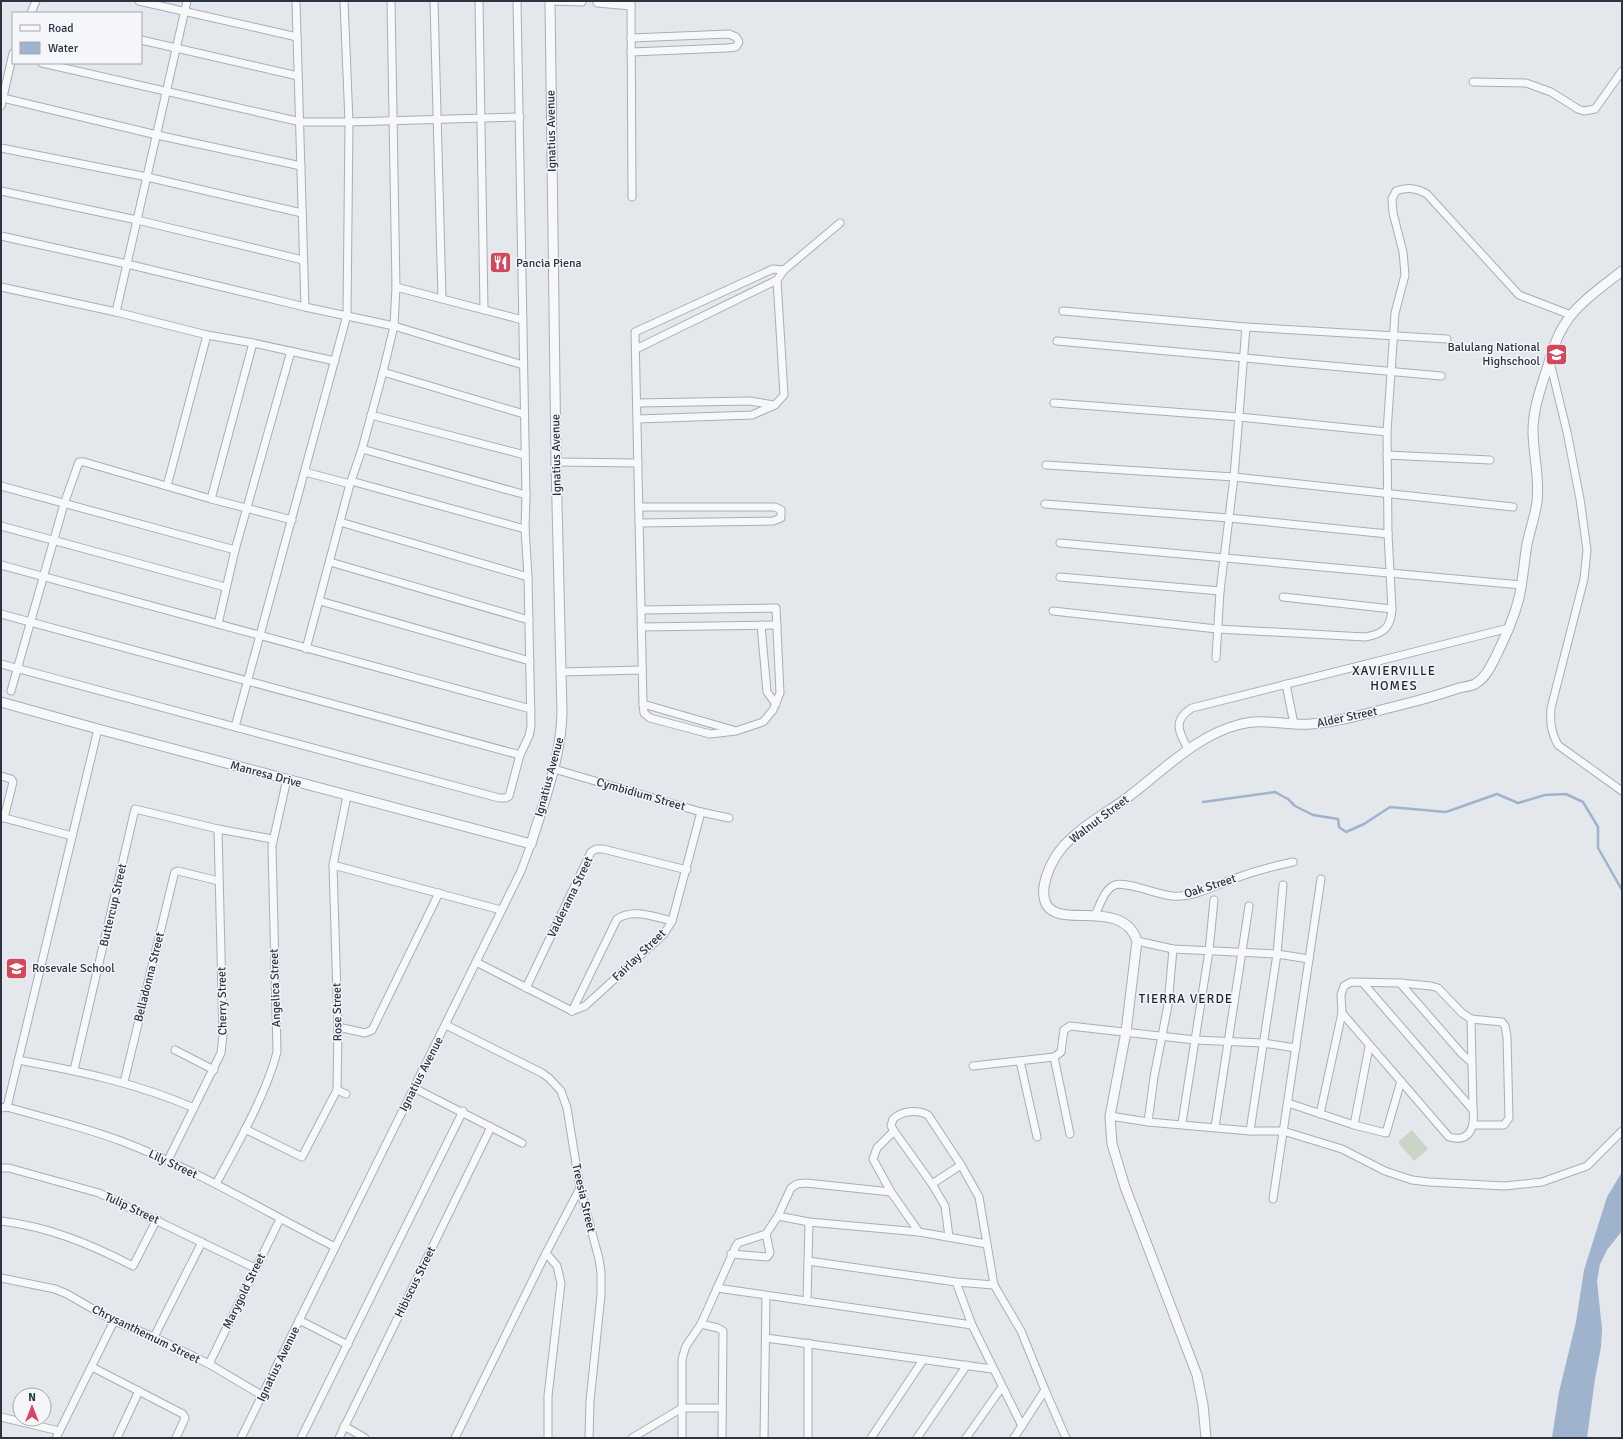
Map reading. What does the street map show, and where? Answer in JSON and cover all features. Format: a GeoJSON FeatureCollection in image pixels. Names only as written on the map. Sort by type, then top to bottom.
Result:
{"type":"FeatureCollection","features":[{"type":"Feature","properties":{"kind":"street"},"geometry":{"type":"LineString","coordinates":[[31,12],[36,1]]}},
{"type":"Feature","properties":{"kind":"street"},"geometry":{"type":"LineString","coordinates":[[140,1],[297,37]]}},
{"type":"Feature","properties":{"kind":"street"},"geometry":{"type":"LineString","coordinates":[[116,312],[187,1]]}},
{"type":"Feature","properties":{"kind":"street"},"geometry":{"type":"LineString","coordinates":[[296,1],[305,307]]}},
{"type":"Feature","properties":{"kind":"street"},"geometry":{"type":"LineString","coordinates":[[235,727],[347,315],[349,122],[344,1]]}},
{"type":"Feature","properties":{"kind":"street"},"geometry":{"type":"LineString","coordinates":[[306,649],[320,601],[350,483],[362,449],[383,372],[394,326],[396,287],[391,1]]}},
{"type":"Feature","properties":{"kind":"street"},"geometry":{"type":"LineString","coordinates":[[434,1],[442,298]]}},
{"type":"Feature","properties":{"kind":"street"},"geometry":{"type":"LineString","coordinates":[[479,1],[484,310]]}},
{"type":"Feature","properties":{"kind":"street"},"geometry":{"type":"LineString","coordinates":[[1,664],[503,798],[508,796],[520,755],[531,726],[528,577],[524,529],[526,495],[517,1]]}},
{"type":"Feature","properties":{"kind":"street"},"geometry":{"type":"LineString","coordinates":[[550,1],[582,2]]}},
{"type":"Feature","properties":{"kind":"street","name":"Ignatius Avenue"},"geometry":{"type":"LineString","coordinates":[[241,1438],[521,871],[531,844],[554,769],[562,728],[556,462],[550,1]]}},
{"type":"Feature","properties":{"kind":"street"},"geometry":{"type":"LineString","coordinates":[[597,3],[630,3],[632,197]]}},
{"type":"Feature","properties":{"kind":"street"},"geometry":{"type":"LineString","coordinates":[[630,38],[729,34],[736,37],[739,42],[736,47],[727,48],[631,52]]}},
{"type":"Feature","properties":{"kind":"street"},"geometry":{"type":"LineString","coordinates":[[142,40],[298,76]]}},
{"type":"Feature","properties":{"kind":"street"},"geometry":{"type":"LineString","coordinates":[[1,106],[12,59]]}},
{"type":"Feature","properties":{"kind":"street"},"geometry":{"type":"LineString","coordinates":[[46,64],[300,122],[438,120],[520,116]]}},
{"type":"Feature","properties":{"kind":"street"},"geometry":{"type":"LineString","coordinates":[[1473,82],[1526,83],[1551,92],[1578,109],[1589,110],[1595,109],[1622,71]]}},
{"type":"Feature","properties":{"kind":"street"},"geometry":{"type":"LineString","coordinates":[[3,98],[157,135],[301,166]]}},
{"type":"Feature","properties":{"kind":"street"},"geometry":{"type":"LineString","coordinates":[[1,148],[147,177],[302,213]]}},
{"type":"Feature","properties":{"kind":"street"},"geometry":{"type":"LineString","coordinates":[[1053,611],[1217,629],[1365,637],[1384,631],[1391,621],[1392,609],[1388,534],[1387,432],[1395,313],[1405,275],[1403,252],[1393,213],[1392,199],[1396,191],[1405,188],[1417,189],[1426,194],[1519,295],[1571,315]]}},
{"type":"Feature","properties":{"kind":"street"},"geometry":{"type":"LineString","coordinates":[[1,191],[137,220],[303,260]]}},
{"type":"Feature","properties":{"kind":"street"},"geometry":{"type":"LineString","coordinates":[[636,349],[777,280],[784,270],[840,223]]}},
{"type":"Feature","properties":{"kind":"street"},"geometry":{"type":"LineString","coordinates":[[1,236],[127,264],[305,307],[394,326],[523,365]]}},
{"type":"Feature","properties":{"kind":"street"},"geometry":{"type":"LineString","coordinates":[[641,610],[776,608],[780,693],[774,710],[763,722],[736,731],[710,734],[650,718],[644,713],[641,627],[636,330],[773,269],[784,270]]}},
{"type":"Feature","properties":{"kind":"street","name":"Alder Street"},"geometry":{"type":"LineString","coordinates":[[1163,770],[1188,749],[1207,737],[1241,724],[1269,721],[1294,724],[1324,723],[1439,695],[1476,684],[1490,669],[1509,628],[1521,585],[1524,560],[1537,500],[1533,429],[1536,405],[1556,340],[1571,315],[1622,271]]}},
{"type":"Feature","properties":{"kind":"street"},"geometry":{"type":"LineString","coordinates":[[638,419],[752,415],[775,405],[784,395],[777,280]]}},
{"type":"Feature","properties":{"kind":"street"},"geometry":{"type":"LineString","coordinates":[[1,287],[116,312],[207,335],[253,342],[335,361]]}},
{"type":"Feature","properties":{"kind":"street"},"geometry":{"type":"LineString","coordinates":[[396,287],[523,320]]}},
{"type":"Feature","properties":{"kind":"street"},"geometry":{"type":"LineString","coordinates":[[1063,311],[1246,327],[1447,339]]}},
{"type":"Feature","properties":{"kind":"street"},"geometry":{"type":"LineString","coordinates":[[1216,658],[1220,590],[1234,477],[1246,327]]}},
{"type":"Feature","properties":{"kind":"street"},"geometry":{"type":"LineString","coordinates":[[168,486],[207,335]]}},
{"type":"Feature","properties":{"kind":"street"},"geometry":{"type":"LineString","coordinates":[[1057,340],[1244,359],[1441,376]]}},
{"type":"Feature","properties":{"kind":"street"},"geometry":{"type":"LineString","coordinates":[[211,499],[253,342]]}},
{"type":"Feature","properties":{"kind":"street"},"geometry":{"type":"LineString","coordinates":[[218,624],[225,587],[291,351]]}},
{"type":"Feature","properties":{"kind":"street"},"geometry":{"type":"LineString","coordinates":[[1550,361],[1580,499],[1587,550],[1584,579],[1551,708],[1550,724],[1552,734],[1558,745],[1622,791]]}},
{"type":"Feature","properties":{"kind":"street"},"geometry":{"type":"LineString","coordinates":[[383,372],[524,414]]}},
{"type":"Feature","properties":{"kind":"street"},"geometry":{"type":"LineString","coordinates":[[637,403],[750,401],[775,405]]}},
{"type":"Feature","properties":{"kind":"street"},"geometry":{"type":"LineString","coordinates":[[1054,403],[1239,417],[1387,432]]}},
{"type":"Feature","properties":{"kind":"street"},"geometry":{"type":"LineString","coordinates":[[371,415],[525,455]]}},
{"type":"Feature","properties":{"kind":"street"},"geometry":{"type":"LineString","coordinates":[[362,449],[526,495]]}},
{"type":"Feature","properties":{"kind":"street"},"geometry":{"type":"LineString","coordinates":[[1388,456],[1490,460]]}},
{"type":"Feature","properties":{"kind":"street"},"geometry":{"type":"LineString","coordinates":[[11,690],[45,577],[64,504],[77,464],[81,462],[247,509],[292,520]]}},
{"type":"Feature","properties":{"kind":"street"},"geometry":{"type":"LineString","coordinates":[[556,462],[638,463]]}},
{"type":"Feature","properties":{"kind":"street"},"geometry":{"type":"LineString","coordinates":[[1046,465],[1234,477],[1512,507]]}},
{"type":"Feature","properties":{"kind":"street"},"geometry":{"type":"LineString","coordinates":[[305,472],[524,529]]}},
{"type":"Feature","properties":{"kind":"street"},"geometry":{"type":"LineString","coordinates":[[1,486],[235,550]]}},
{"type":"Feature","properties":{"kind":"street"},"geometry":{"type":"LineString","coordinates":[[1045,504],[1229,518],[1388,534]]}},
{"type":"Feature","properties":{"kind":"street"},"geometry":{"type":"LineString","coordinates":[[639,507],[775,507],[781,510],[781,518],[773,520],[639,523]]}},
{"type":"Feature","properties":{"kind":"street"},"geometry":{"type":"LineString","coordinates":[[340,522],[528,577]]}},
{"type":"Feature","properties":{"kind":"street"},"geometry":{"type":"LineString","coordinates":[[1,526],[225,587]]}},
{"type":"Feature","properties":{"kind":"street"},"geometry":{"type":"LineString","coordinates":[[1060,542],[1521,585]]}},
{"type":"Feature","properties":{"kind":"street"},"geometry":{"type":"LineString","coordinates":[[330,562],[529,620]]}},
{"type":"Feature","properties":{"kind":"street"},"geometry":{"type":"LineString","coordinates":[[1,565],[530,709]]}},
{"type":"Feature","properties":{"kind":"street"},"geometry":{"type":"LineString","coordinates":[[1060,577],[1220,590]]}},
{"type":"Feature","properties":{"kind":"street"},"geometry":{"type":"LineString","coordinates":[[1283,597],[1392,609]]}},
{"type":"Feature","properties":{"kind":"street"},"geometry":{"type":"LineString","coordinates":[[320,601],[530,661]]}},
{"type":"Feature","properties":{"kind":"street"},"geometry":{"type":"LineString","coordinates":[[1,614],[520,755]]}},
{"type":"Feature","properties":{"kind":"street"},"geometry":{"type":"LineString","coordinates":[[761,625],[767,692],[776,704]]}},
{"type":"Feature","properties":{"kind":"street"},"geometry":{"type":"LineString","coordinates":[[641,627],[777,625]]}},
{"type":"Feature","properties":{"kind":"street"},"geometry":{"type":"LineString","coordinates":[[1188,749],[1180,735],[1179,723],[1183,714],[1192,708],[1509,628]]}},
{"type":"Feature","properties":{"kind":"street"},"geometry":{"type":"LineString","coordinates":[[561,672],[642,670]]}},
{"type":"Feature","properties":{"kind":"street"},"geometry":{"type":"LineString","coordinates":[[1286,684],[1294,724]]}},
{"type":"Feature","properties":{"kind":"street","name":"Manresa Drive"},"geometry":{"type":"LineString","coordinates":[[1,702],[347,796],[531,844]]}},
{"type":"Feature","properties":{"kind":"street"},"geometry":{"type":"LineString","coordinates":[[643,704],[736,731]]}},
{"type":"Feature","properties":{"kind":"street"},"geometry":{"type":"LineString","coordinates":[[4,1108],[18,1060],[98,729]]}},
{"type":"Feature","properties":{"kind":"street","name":"Cymbidium Street"},"geometry":{"type":"LineString","coordinates":[[554,769],[701,812],[729,818]]}},
{"type":"Feature","properties":{"kind":"street","name":"Walnut Street"},"geometry":{"type":"LineString","coordinates":[[1137,941],[1129,927],[1118,919],[1095,915],[1080,916],[1055,913],[1046,906],[1043,895],[1046,877],[1056,856],[1077,834],[1163,770]]}},
{"type":"Feature","properties":{"kind":"street"},"geometry":{"type":"LineString","coordinates":[[1,776],[10,779],[13,782],[3,817],[72,836]]}},
{"type":"Feature","properties":{"kind":"street","name":"Angelica Street"},"geometry":{"type":"LineString","coordinates":[[216,1184],[245,1129],[273,1066],[277,1052],[272,839],[287,779]]}},
{"type":"Feature","properties":{"kind":"street","name":"Rose Street"},"geometry":{"type":"LineString","coordinates":[[245,1129],[299,1157],[302,1157],[337,1090],[338,1027],[333,865],[347,796]]}},
{"type":"Feature","properties":{"kind":"street","name":"Buttercup Street"},"geometry":{"type":"LineString","coordinates":[[74,1070],[135,809],[218,829]]}},
{"type":"Feature","properties":{"kind":"street","name":"Fairlay Street"},"geometry":{"type":"LineString","coordinates":[[572,1011],[585,1006],[664,934],[672,921],[687,870],[701,812]]}},
{"type":"Feature","properties":{"kind":"street"},"geometry":{"type":"LineString","coordinates":[[218,829],[272,839]]}},
{"type":"Feature","properties":{"kind":"street","name":"Cherry Street"},"geometry":{"type":"LineString","coordinates":[[168,1160],[214,1070],[221,1053],[223,1036],[218,829]]}},
{"type":"Feature","properties":{"kind":"street","name":"Valderama Street"},"geometry":{"type":"LineString","coordinates":[[526,988],[591,852],[596,849],[603,849],[687,870]]}},
{"type":"Feature","properties":{"kind":"street","name":"Oak Street"},"geometry":{"type":"LineString","coordinates":[[1095,915],[1108,890],[1115,885],[1126,885],[1160,894],[1183,896],[1215,887],[1237,877],[1293,862]]}},
{"type":"Feature","properties":{"kind":"street"},"geometry":{"type":"LineString","coordinates":[[333,865],[501,910]]}},
{"type":"Feature","properties":{"kind":"street","name":"Belladonna Street"},"geometry":{"type":"LineString","coordinates":[[124,1082],[175,872],[219,881]]}},
{"type":"Feature","properties":{"kind":"street"},"geometry":{"type":"LineString","coordinates":[[1273,1199],[1321,879]]}},
{"type":"Feature","properties":{"kind":"street"},"geometry":{"type":"LineString","coordinates":[[1250,1131],[1277,954],[1283,885]]}},
{"type":"Feature","properties":{"kind":"street"},"geometry":{"type":"LineString","coordinates":[[338,1027],[365,1033],[372,1030],[439,893]]}},
{"type":"Feature","properties":{"kind":"street"},"geometry":{"type":"LineString","coordinates":[[1182,1123],[1209,951],[1214,900]]}},
{"type":"Feature","properties":{"kind":"street"},"geometry":{"type":"LineString","coordinates":[[1215,1127],[1249,906]]}},
{"type":"Feature","properties":{"kind":"street"},"geometry":{"type":"LineString","coordinates":[[476,962],[572,1011],[617,919],[623,915],[634,913],[672,921]]}},
{"type":"Feature","properties":{"kind":"street"},"geometry":{"type":"LineString","coordinates":[[1206,1438],[1203,1405],[1197,1375],[1125,1188],[1112,1144],[1110,1116],[1126,1032],[1137,941],[1173,949],[1277,954],[1309,959]]}},
{"type":"Feature","properties":{"kind":"street"},"geometry":{"type":"LineString","coordinates":[[1148,1122],[1154,1077],[1168,1005],[1173,949]]}},
{"type":"Feature","properties":{"kind":"street"},"geometry":{"type":"LineString","coordinates":[[1320,1114],[1342,1013],[1341,995],[1344,986],[1351,982],[1400,983],[1438,988],[1462,1013],[1471,1019],[1502,1022],[1505,1026],[1507,1037],[1507,1123],[1496,1126],[1474,1125]]}},
{"type":"Feature","properties":{"kind":"street"},"geometry":{"type":"LineString","coordinates":[[1363,983],[1473,1110]]}},
{"type":"Feature","properties":{"kind":"street"},"geometry":{"type":"LineString","coordinates":[[1400,983],[1462,1054],[1472,1062]]}},
{"type":"Feature","properties":{"kind":"street"},"geometry":{"type":"LineString","coordinates":[[1342,1013],[1449,1137],[1457,1139],[1464,1137],[1474,1125],[1471,1019]]}},
{"type":"Feature","properties":{"kind":"street","name":"Treesia Street"},"geometry":{"type":"LineString","coordinates":[[446,1025],[542,1073],[561,1091],[567,1108],[580,1188],[599,1259],[601,1272],[601,1295],[590,1401],[589,1438]]}},
{"type":"Feature","properties":{"kind":"street"},"geometry":{"type":"LineString","coordinates":[[973,1066],[1054,1057],[1061,1052],[1064,1030],[1066,1027],[1076,1026],[1196,1040],[1263,1043],[1296,1048]]}},
{"type":"Feature","properties":{"kind":"street"},"geometry":{"type":"LineString","coordinates":[[1354,1125],[1370,1047]]}},
{"type":"Feature","properties":{"kind":"street"},"geometry":{"type":"LineString","coordinates":[[175,1050],[214,1070]]}},
{"type":"Feature","properties":{"kind":"street"},"geometry":{"type":"LineString","coordinates":[[1054,1057],[1070,1134]]}},
{"type":"Feature","properties":{"kind":"street"},"geometry":{"type":"LineString","coordinates":[[18,1060],[74,1070],[124,1082],[166,1095],[194,1108]]}},
{"type":"Feature","properties":{"kind":"street"},"geometry":{"type":"LineString","coordinates":[[1020,1061],[1037,1137]]}},
{"type":"Feature","properties":{"kind":"street"},"geometry":{"type":"LineString","coordinates":[[1288,1103],[1354,1125],[1386,1133],[1401,1081]]}},
{"type":"Feature","properties":{"kind":"street"},"geometry":{"type":"LineString","coordinates":[[414,1088],[463,1111],[522,1143]]}},
{"type":"Feature","properties":{"kind":"street"},"geometry":{"type":"LineString","coordinates":[[337,1090],[346,1094]]}},
{"type":"Feature","properties":{"kind":"street","name":"Lily Street"},"geometry":{"type":"LineString","coordinates":[[4,1108],[119,1140],[168,1160],[335,1246]]}},
{"type":"Feature","properties":{"kind":"street"},"geometry":{"type":"LineString","coordinates":[[301,1438],[463,1111]]}},
{"type":"Feature","properties":{"kind":"street"},"geometry":{"type":"LineString","coordinates":[[949,1237],[945,1206],[932,1184],[894,1131],[891,1122],[898,1115],[903,1113],[921,1112],[928,1115],[961,1165],[980,1202],[994,1285],[1021,1331],[1066,1438]]}},
{"type":"Feature","properties":{"kind":"street"},"geometry":{"type":"LineString","coordinates":[[1110,1116],[1148,1122],[1182,1123],[1250,1131],[1283,1131],[1342,1149],[1385,1171],[1412,1180],[1505,1186],[1542,1182],[1587,1166],[1622,1131]]}},
{"type":"Feature","properties":{"kind":"street","name":"Hibiscus Street"},"geometry":{"type":"LineString","coordinates":[[339,1438],[492,1127]]}},
{"type":"Feature","properties":{"kind":"street"},"geometry":{"type":"LineString","coordinates":[[894,1131],[877,1148],[873,1159],[891,1192],[919,1232]]}},
{"type":"Feature","properties":{"kind":"street"},"geometry":{"type":"LineString","coordinates":[[932,1184],[961,1165]]}},
{"type":"Feature","properties":{"kind":"street","name":"Tulip Street"},"geometry":{"type":"LineString","coordinates":[[1,1168],[9,1168],[90,1189],[157,1219],[255,1268]]}},
{"type":"Feature","properties":{"kind":"street"},"geometry":{"type":"LineString","coordinates":[[682,1438],[684,1354],[701,1324],[731,1254],[738,1243],[766,1234],[778,1216],[791,1188],[797,1184],[806,1183],[891,1192]]}},
{"type":"Feature","properties":{"kind":"street"},"geometry":{"type":"LineString","coordinates":[[455,1438],[546,1253],[580,1188]]}},
{"type":"Feature","properties":{"kind":"street"},"geometry":{"type":"LineString","coordinates":[[778,1216],[809,1222],[919,1232],[987,1244]]}},
{"type":"Feature","properties":{"kind":"street"},"geometry":{"type":"LineString","coordinates":[[1,1221],[43,1229],[74,1238],[133,1266],[157,1219]]}},
{"type":"Feature","properties":{"kind":"street","name":"Marygold Street"},"geometry":{"type":"LineString","coordinates":[[209,1364],[280,1219]]}},
{"type":"Feature","properties":{"kind":"street"},"geometry":{"type":"LineString","coordinates":[[807,1300],[809,1222]]}},
{"type":"Feature","properties":{"kind":"street"},"geometry":{"type":"LineString","coordinates":[[731,1254],[767,1257],[770,1253],[766,1234]]}},
{"type":"Feature","properties":{"kind":"street"},"geometry":{"type":"LineString","coordinates":[[154,1337],[202,1242]]}},
{"type":"Feature","properties":{"kind":"street"},"geometry":{"type":"LineString","coordinates":[[546,1253],[557,1266],[562,1283],[548,1396],[548,1438]]}},
{"type":"Feature","properties":{"kind":"street"},"geometry":{"type":"LineString","coordinates":[[808,1261],[956,1282],[994,1285]]}},
{"type":"Feature","properties":{"kind":"street","name":"Chrysanthemum Street"},"geometry":{"type":"LineString","coordinates":[[1,1278],[61,1291],[114,1321],[154,1337],[209,1364],[263,1396]]}},
{"type":"Feature","properties":{"kind":"street"},"geometry":{"type":"LineString","coordinates":[[956,1282],[972,1325],[1022,1426]]}},
{"type":"Feature","properties":{"kind":"street"},"geometry":{"type":"LineString","coordinates":[[717,1288],[972,1325]]}},
{"type":"Feature","properties":{"kind":"street"},"geometry":{"type":"LineString","coordinates":[[764,1438],[766,1296]]}},
{"type":"Feature","properties":{"kind":"street"},"geometry":{"type":"LineString","coordinates":[[299,1320],[348,1345]]}},
{"type":"Feature","properties":{"kind":"street"},"geometry":{"type":"LineString","coordinates":[[1,1417],[58,1434],[114,1321]]}},
{"type":"Feature","properties":{"kind":"street"},"geometry":{"type":"LineString","coordinates":[[701,1324],[718,1328],[723,1331],[722,1438]]}},
{"type":"Feature","properties":{"kind":"street"},"geometry":{"type":"LineString","coordinates":[[766,1338],[992,1368]]}},
{"type":"Feature","properties":{"kind":"street"},"geometry":{"type":"LineString","coordinates":[[808,1343],[808,1438]]}},
{"type":"Feature","properties":{"kind":"street"},"geometry":{"type":"LineString","coordinates":[[871,1438],[923,1360]]}},
{"type":"Feature","properties":{"kind":"street"},"geometry":{"type":"LineString","coordinates":[[916,1438],[968,1365]]}},
{"type":"Feature","properties":{"kind":"street"},"geometry":{"type":"LineString","coordinates":[[92,1367],[185,1416],[176,1438]]}},
{"type":"Feature","properties":{"kind":"street"},"geometry":{"type":"LineString","coordinates":[[966,1438],[1002,1387]]}},
{"type":"Feature","properties":{"kind":"street"},"geometry":{"type":"LineString","coordinates":[[1014,1438],[1045,1390]]}},
{"type":"Feature","properties":{"kind":"street"},"geometry":{"type":"LineString","coordinates":[[117,1438],[139,1391]]}},
{"type":"Feature","properties":{"kind":"street"},"geometry":{"type":"LineString","coordinates":[[632,1438],[643,1435],[682,1408],[722,1408]]}},
{"type":"Feature","properties":{"kind":"street"},"geometry":{"type":"LineString","coordinates":[[344,1426],[365,1438]]}},
{"type":"Feature","properties":{"kind":"green space"},"geometry":{"type":"Polygon","coordinates":[[[1412,1130],[1428,1149],[1414,1161],[1398,1142],[1412,1130]]]}},
{"type":"Feature","properties":{"kind":"water"},"geometry":{"type":"Polygon","coordinates":[[[1622,1172],[1622,1231],[1607,1250],[1600,1264],[1597,1281],[1602,1329],[1601,1347],[1587,1438],[1552,1438],[1559,1392],[1576,1322],[1584,1270],[1607,1197],[1622,1172]]]}},
{"type":"Feature","properties":{"kind":"waterway"},"geometry":{"type":"LineString","coordinates":[[1203,802],[1275,792],[1288,799],[1295,806],[1313,815],[1338,819],[1339,827],[1346,832],[1364,824],[1390,807],[1446,812],[1497,794],[1518,803],[1545,795],[1566,794],[1583,802],[1598,827],[1598,848],[1622,890]]}},
{"type":"Feature","properties":{"kind":"place","name":"Pancia Piena"},"geometry":{"type":"Point","coordinates":[501,263]}},
{"type":"Feature","properties":{"kind":"place","name":"Balulang National Highschool"},"geometry":{"type":"Point","coordinates":[1556,354]}},
{"type":"Feature","properties":{"kind":"place","name":"Rosevale School"},"geometry":{"type":"Point","coordinates":[17,968]}},
{"type":"Feature","properties":{"kind":"district","name":"XAVIERVILLE HOMES"},"geometry":{"type":"Point","coordinates":[1394,678]}},
{"type":"Feature","properties":{"kind":"district","name":"TIERRA VERDE"},"geometry":{"type":"Point","coordinates":[1186,998]}}]}
